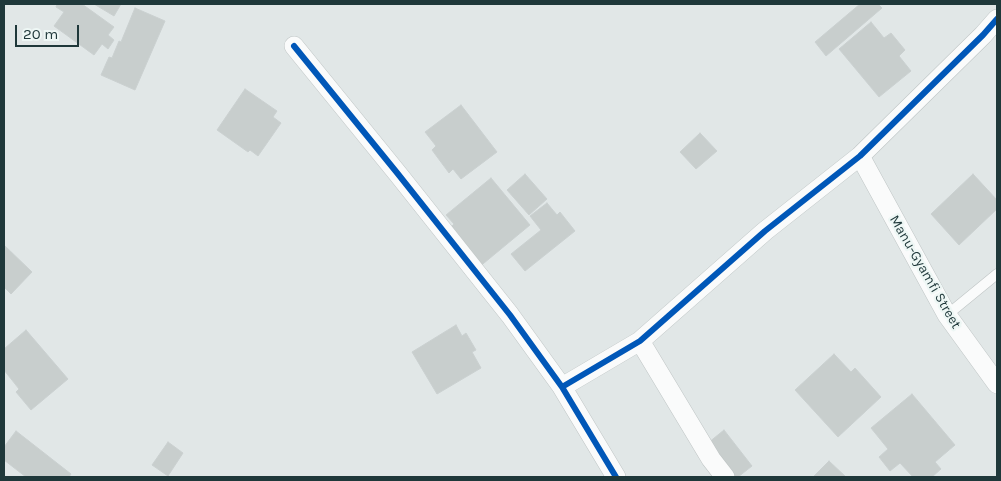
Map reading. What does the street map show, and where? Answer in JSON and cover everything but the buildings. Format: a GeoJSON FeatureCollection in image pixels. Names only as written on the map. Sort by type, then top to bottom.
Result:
{"type":"FeatureCollection","features":[{"type":"Feature","properties":{"kind":"street"},"geometry":{"type":"LineString","coordinates":[[562,387],[640,341],[765,231],[860,156],[997,19]]}},
{"type":"Feature","properties":{"kind":"street"},"geometry":{"type":"LineString","coordinates":[[294,46],[474,270],[562,387],[616,477]]}},
{"type":"Feature","properties":{"kind":"street","name":"Manu-Gyamfi Street"},"geometry":{"type":"LineString","coordinates":[[860,156],[947,315],[997,384]]}},
{"type":"Feature","properties":{"kind":"street"},"geometry":{"type":"LineString","coordinates":[[640,341],[711,459],[725,477]]}},
{"type":"Feature","properties":{"kind":"lane"},"geometry":{"type":"LineString","coordinates":[[947,315],[997,274]]}},
{"type":"Feature","properties":{"kind":"cycle path"},"geometry":{"type":"LineString","coordinates":[[562,387],[640,341],[765,231],[860,156],[997,19]]}},
{"type":"Feature","properties":{"kind":"cycle path"},"geometry":{"type":"LineString","coordinates":[[294,46],[510,315],[562,387],[616,477]]}}]}
